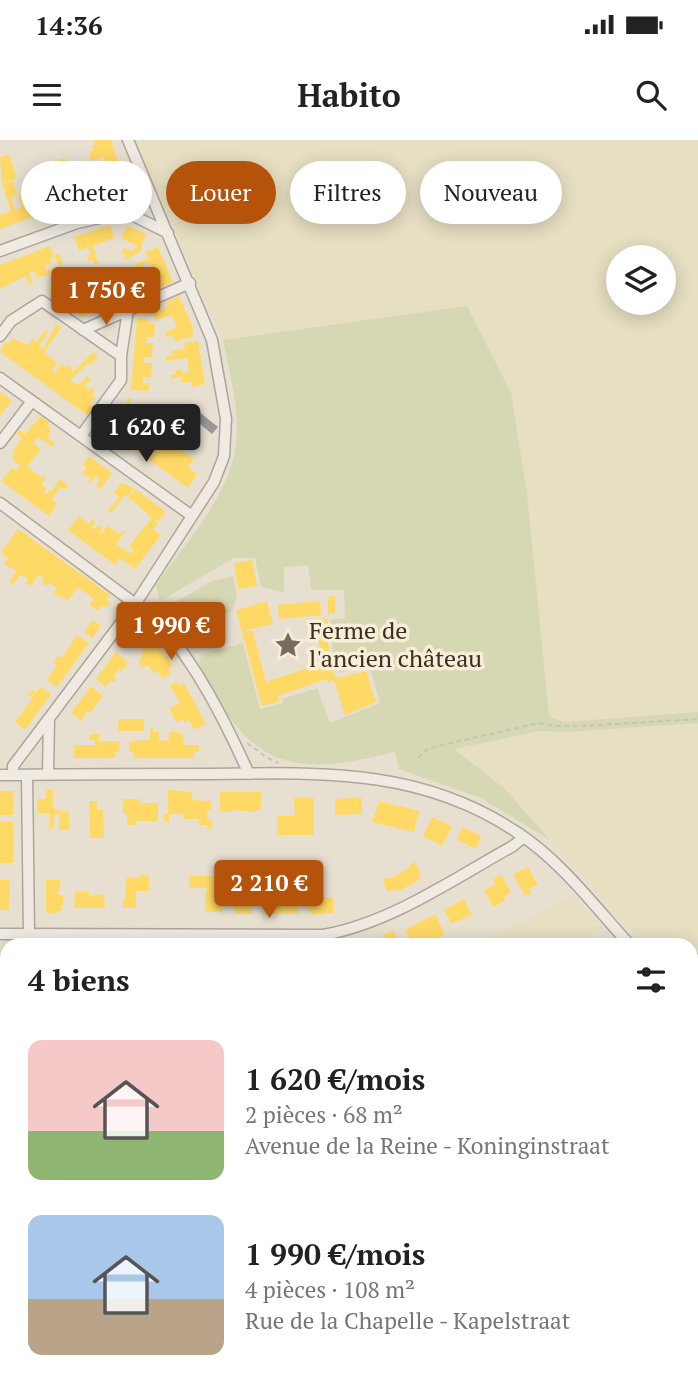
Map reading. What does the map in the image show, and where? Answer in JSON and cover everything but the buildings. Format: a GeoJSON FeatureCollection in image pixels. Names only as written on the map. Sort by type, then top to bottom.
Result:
{"type":"FeatureCollection","features":[{"type":"Feature","properties":{"kind":"street"},"geometry":{"type":"LineString","coordinates":[[128,140],[137,161]]}},
{"type":"Feature","properties":{"kind":"street"},"geometry":{"type":"LineString","coordinates":[[13,775],[13,766],[136,603],[214,482],[224,456],[226,419],[212,340],[152,196]]}},
{"type":"Feature","properties":{"kind":"street"},"geometry":{"type":"LineString","coordinates":[[0,251],[74,224]]}},
{"type":"Feature","properties":{"kind":"street"},"geometry":{"type":"LineString","coordinates":[[150,224],[168,233]]}},
{"type":"Feature","properties":{"kind":"street"},"geometry":{"type":"LineString","coordinates":[[83,330],[190,283]]}},
{"type":"Feature","properties":{"kind":"street"},"geometry":{"type":"LineString","coordinates":[[0,336],[11,321],[42,301],[121,356]]}},
{"type":"Feature","properties":{"kind":"street"},"geometry":{"type":"LineString","coordinates":[[81,436],[121,380],[121,356],[128,310]]}},
{"type":"Feature","properties":{"kind":"street"},"geometry":{"type":"LineString","coordinates":[[0,378],[192,516]]}},
{"type":"Feature","properties":{"kind":"street"},"geometry":{"type":"LineString","coordinates":[[0,443],[32,401]]}},
{"type":"Feature","properties":{"kind":"street"},"geometry":{"type":"LineString","coordinates":[[0,503],[158,621],[176,641],[218,711],[249,774]]}},
{"type":"Feature","properties":{"kind":"street"},"geometry":{"type":"LineString","coordinates":[[48,775],[50,719]]}},
{"type":"Feature","properties":{"kind":"street"},"geometry":{"type":"LineString","coordinates":[[0,775],[336,773],[401,782],[468,804],[524,837],[546,855],[623,938]]}},
{"type":"Feature","properties":{"kind":"street"},"geometry":{"type":"LineString","coordinates":[[27,775],[29,934]]}},
{"type":"Feature","properties":{"kind":"street"},"geometry":{"type":"LineString","coordinates":[[195,938],[323,936],[350,931],[376,922],[513,846],[524,837]]}},
{"type":"Feature","properties":{"kind":"street"},"geometry":{"type":"LineString","coordinates":[[0,934],[29,934],[54,938]]}},
{"type":"Feature","properties":{"kind":"path"},"geometry":{"type":"LineString","coordinates":[[418,758],[426,750],[442,745],[539,723],[581,726],[698,719]]}},
{"type":"Feature","properties":{"kind":"path"},"geometry":{"type":"LineString","coordinates":[[244,741],[265,757],[286,764]]}},
{"type":"Feature","properties":{"kind":"shaded area"},"geometry":{"type":"Polygon","coordinates":[[[134,140],[698,140],[698,712],[564,722],[549,716],[527,494],[511,393],[467,306],[223,340],[171,224],[276,224],[276,161],[166,161],[166,212],[152,180],[152,161],[143,161],[134,140]]]}},
{"type":"Feature","properties":{"kind":"shaded area"},"geometry":{"type":"Polygon","coordinates":[[[698,723],[698,938],[637,937],[505,789],[453,749],[539,731],[567,732],[698,723]]]}},
{"type":"Feature","properties":{"kind":"shaded area"},"geometry":{"type":"Polygon","coordinates":[[[573,896],[603,928],[587,938],[488,938],[573,896]]]}},
{"type":"Feature","properties":{"kind":"green space"},"geometry":{"type":"Polygon","coordinates":[[[467,306],[511,393],[527,494],[549,716],[564,722],[698,712],[698,723],[567,732],[539,731],[454,749],[505,789],[551,841],[481,798],[399,769],[395,752],[347,762],[304,764],[284,760],[264,751],[246,737],[225,711],[199,665],[200,658],[206,653],[243,643],[260,709],[283,703],[282,699],[317,688],[330,723],[380,703],[369,665],[339,673],[333,660],[331,620],[345,618],[344,590],[311,590],[308,565],[284,567],[284,592],[261,587],[255,558],[234,558],[160,601],[156,585],[220,493],[235,452],[236,408],[223,340],[467,306]]]}},
{"type":"Feature","properties":{"kind":"green space"},"geometry":{"type":"Polygon","coordinates":[[[233,576],[237,595],[232,611],[216,617],[212,631],[214,641],[192,648],[164,612],[167,607],[212,581],[233,576]]]}},
{"type":"Feature","properties":{"kind":"place","name":"Ferme de l'ancien château"},"geometry":{"type":"Point","coordinates":[288,645]}}]}
